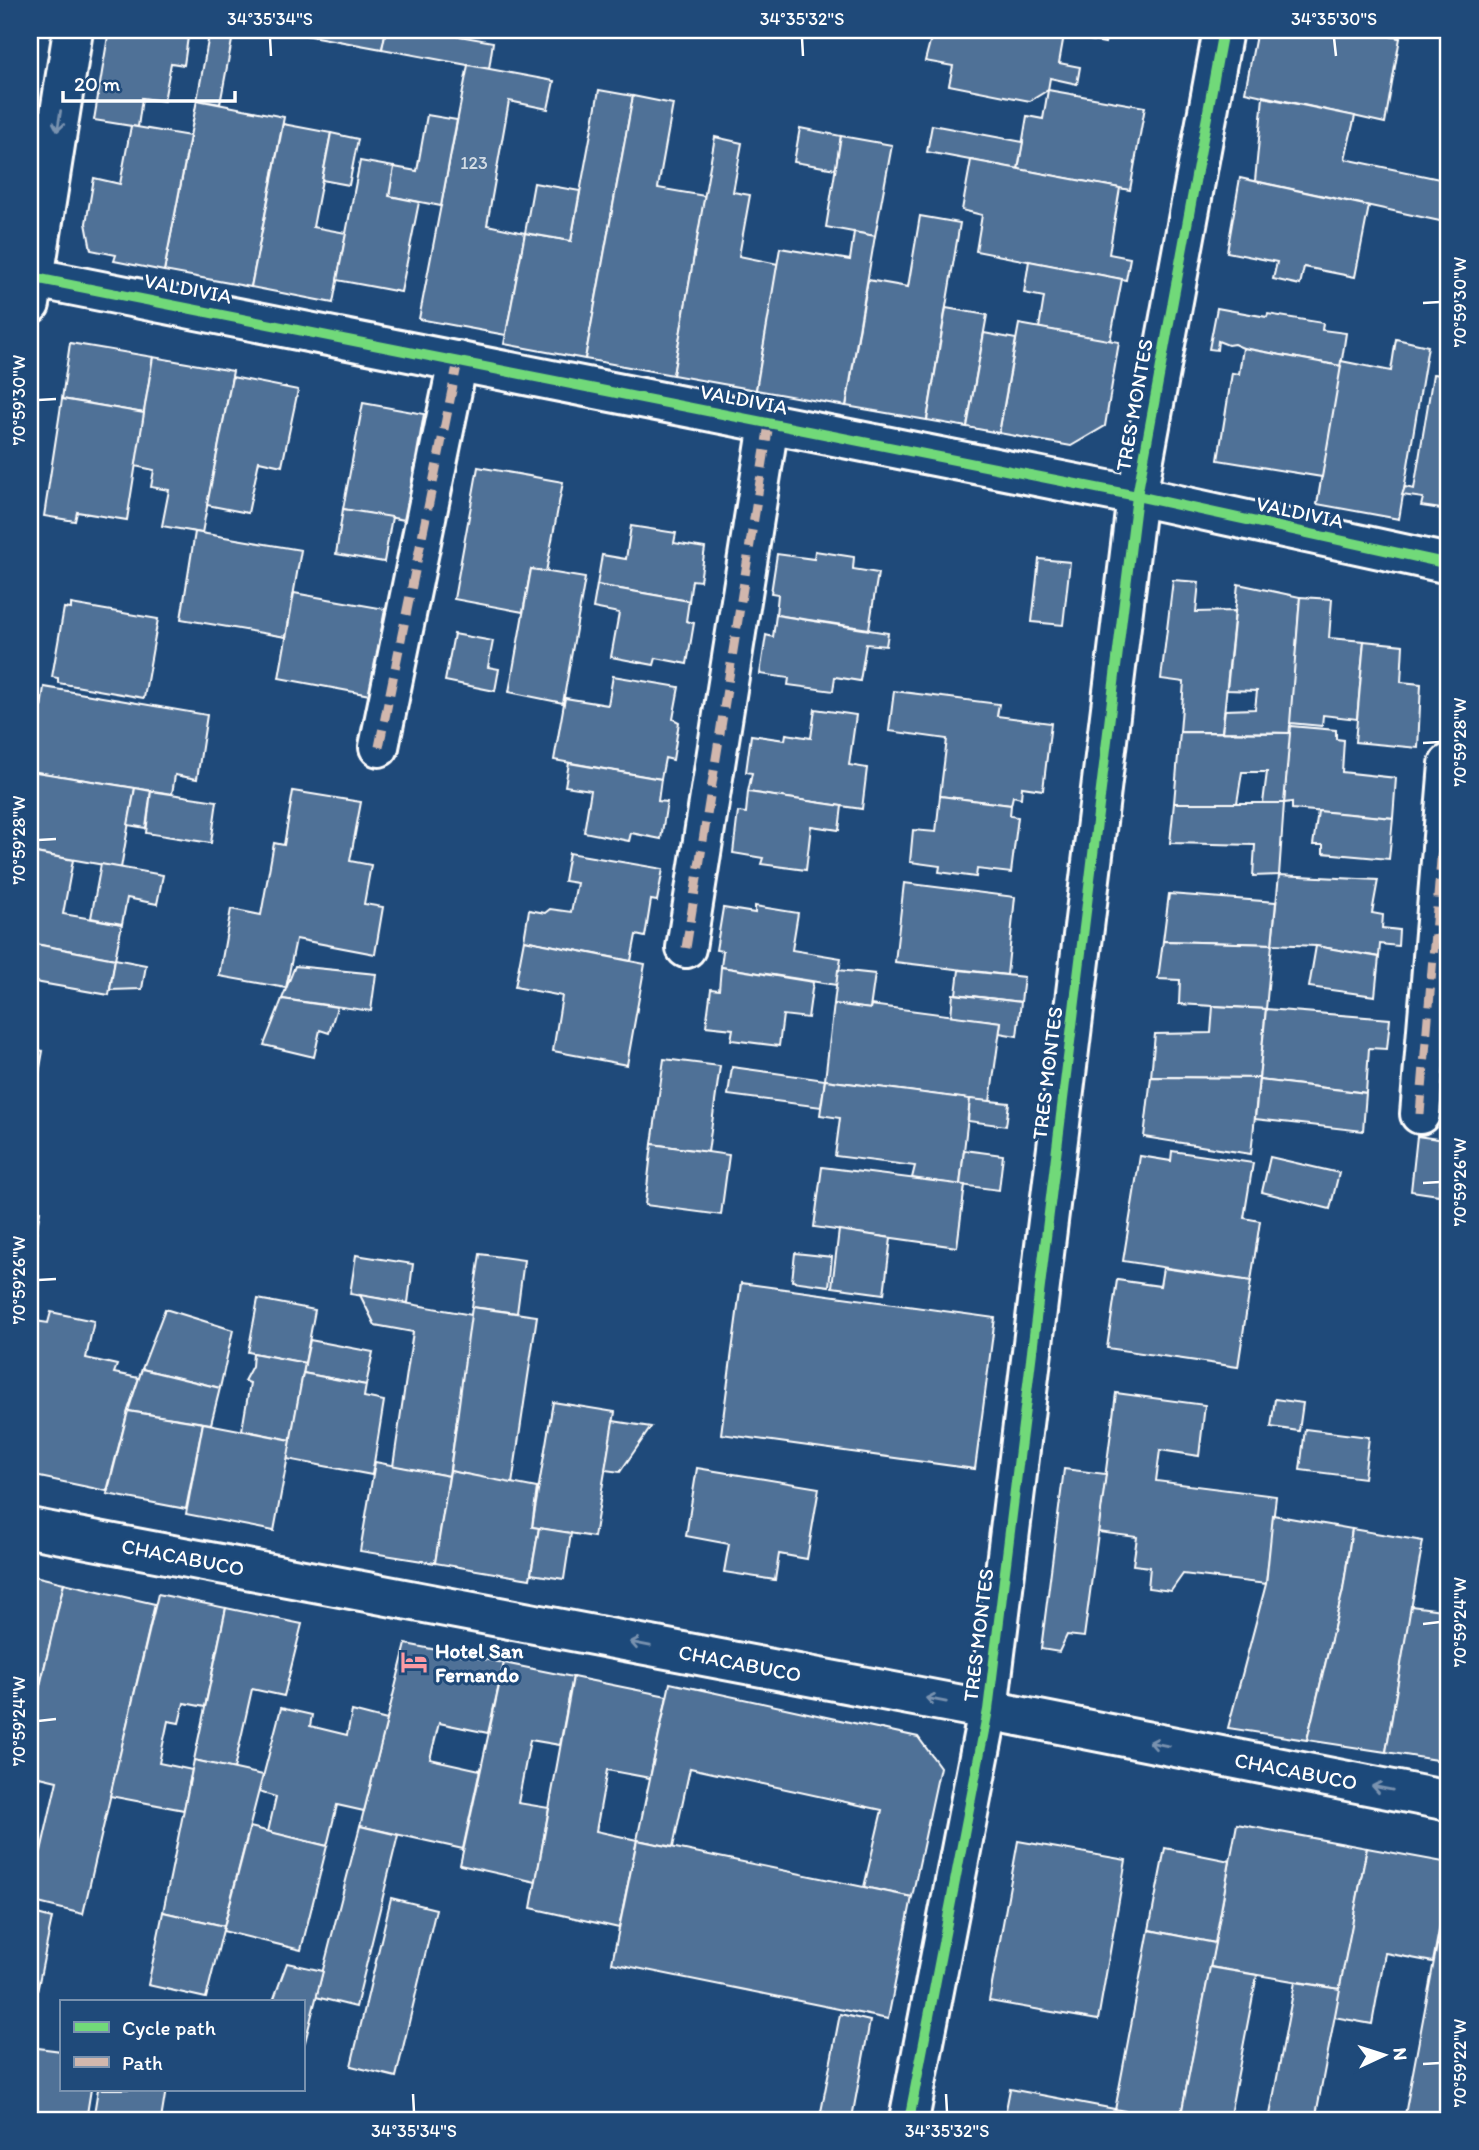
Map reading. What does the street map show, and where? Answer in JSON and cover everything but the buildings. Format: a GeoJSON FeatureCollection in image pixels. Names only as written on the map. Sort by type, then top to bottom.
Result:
{"type":"FeatureCollection","features":[{"type":"Feature","properties":{"kind":"street"},"geometry":{"type":"LineString","coordinates":[[31,286],[73,30]]}},
{"type":"Feature","properties":{"kind":"street","name":"TRES MONTES"},"geometry":{"type":"LineString","coordinates":[[909,2120],[988,1710],[1137,496],[1223,30]]}},
{"type":"Feature","properties":{"kind":"street","name":"VALDIVIA"},"geometry":{"type":"LineString","coordinates":[[31,286],[458,361],[1137,496],[1449,564]]}},
{"type":"Feature","properties":{"kind":"street"},"geometry":{"type":"LineString","coordinates":[[379,747],[458,361]]}},
{"type":"Feature","properties":{"kind":"street"},"geometry":{"type":"LineString","coordinates":[[687,948],[769,424]]}},
{"type":"Feature","properties":{"kind":"street"},"geometry":{"type":"LineString","coordinates":[[1420,1114],[1449,764]]}},
{"type":"Feature","properties":{"kind":"street","name":"CHACABUCO"},"geometry":{"type":"LineString","coordinates":[[30,1528],[988,1710],[1449,1801]]}},
{"type":"Feature","properties":{"kind":"marked path"},"geometry":{"type":"LineString","coordinates":[[379,747],[458,361]]}},
{"type":"Feature","properties":{"kind":"marked path"},"geometry":{"type":"LineString","coordinates":[[686,948],[769,424]]}},
{"type":"Feature","properties":{"kind":"marked path"},"geometry":{"type":"LineString","coordinates":[[1420,1114],[1449,764]]}},
{"type":"Feature","properties":{"kind":"cycle path"},"geometry":{"type":"LineString","coordinates":[[909,2120],[988,1710],[1137,496],[1223,30]]}},
{"type":"Feature","properties":{"kind":"cycle path"},"geometry":{"type":"LineString","coordinates":[[30,277],[1137,496],[1449,564]]}},
{"type":"Feature","properties":{"kind":"place","name":"Hotel San Fernando"},"geometry":{"type":"Point","coordinates":[414,1662]}}]}
